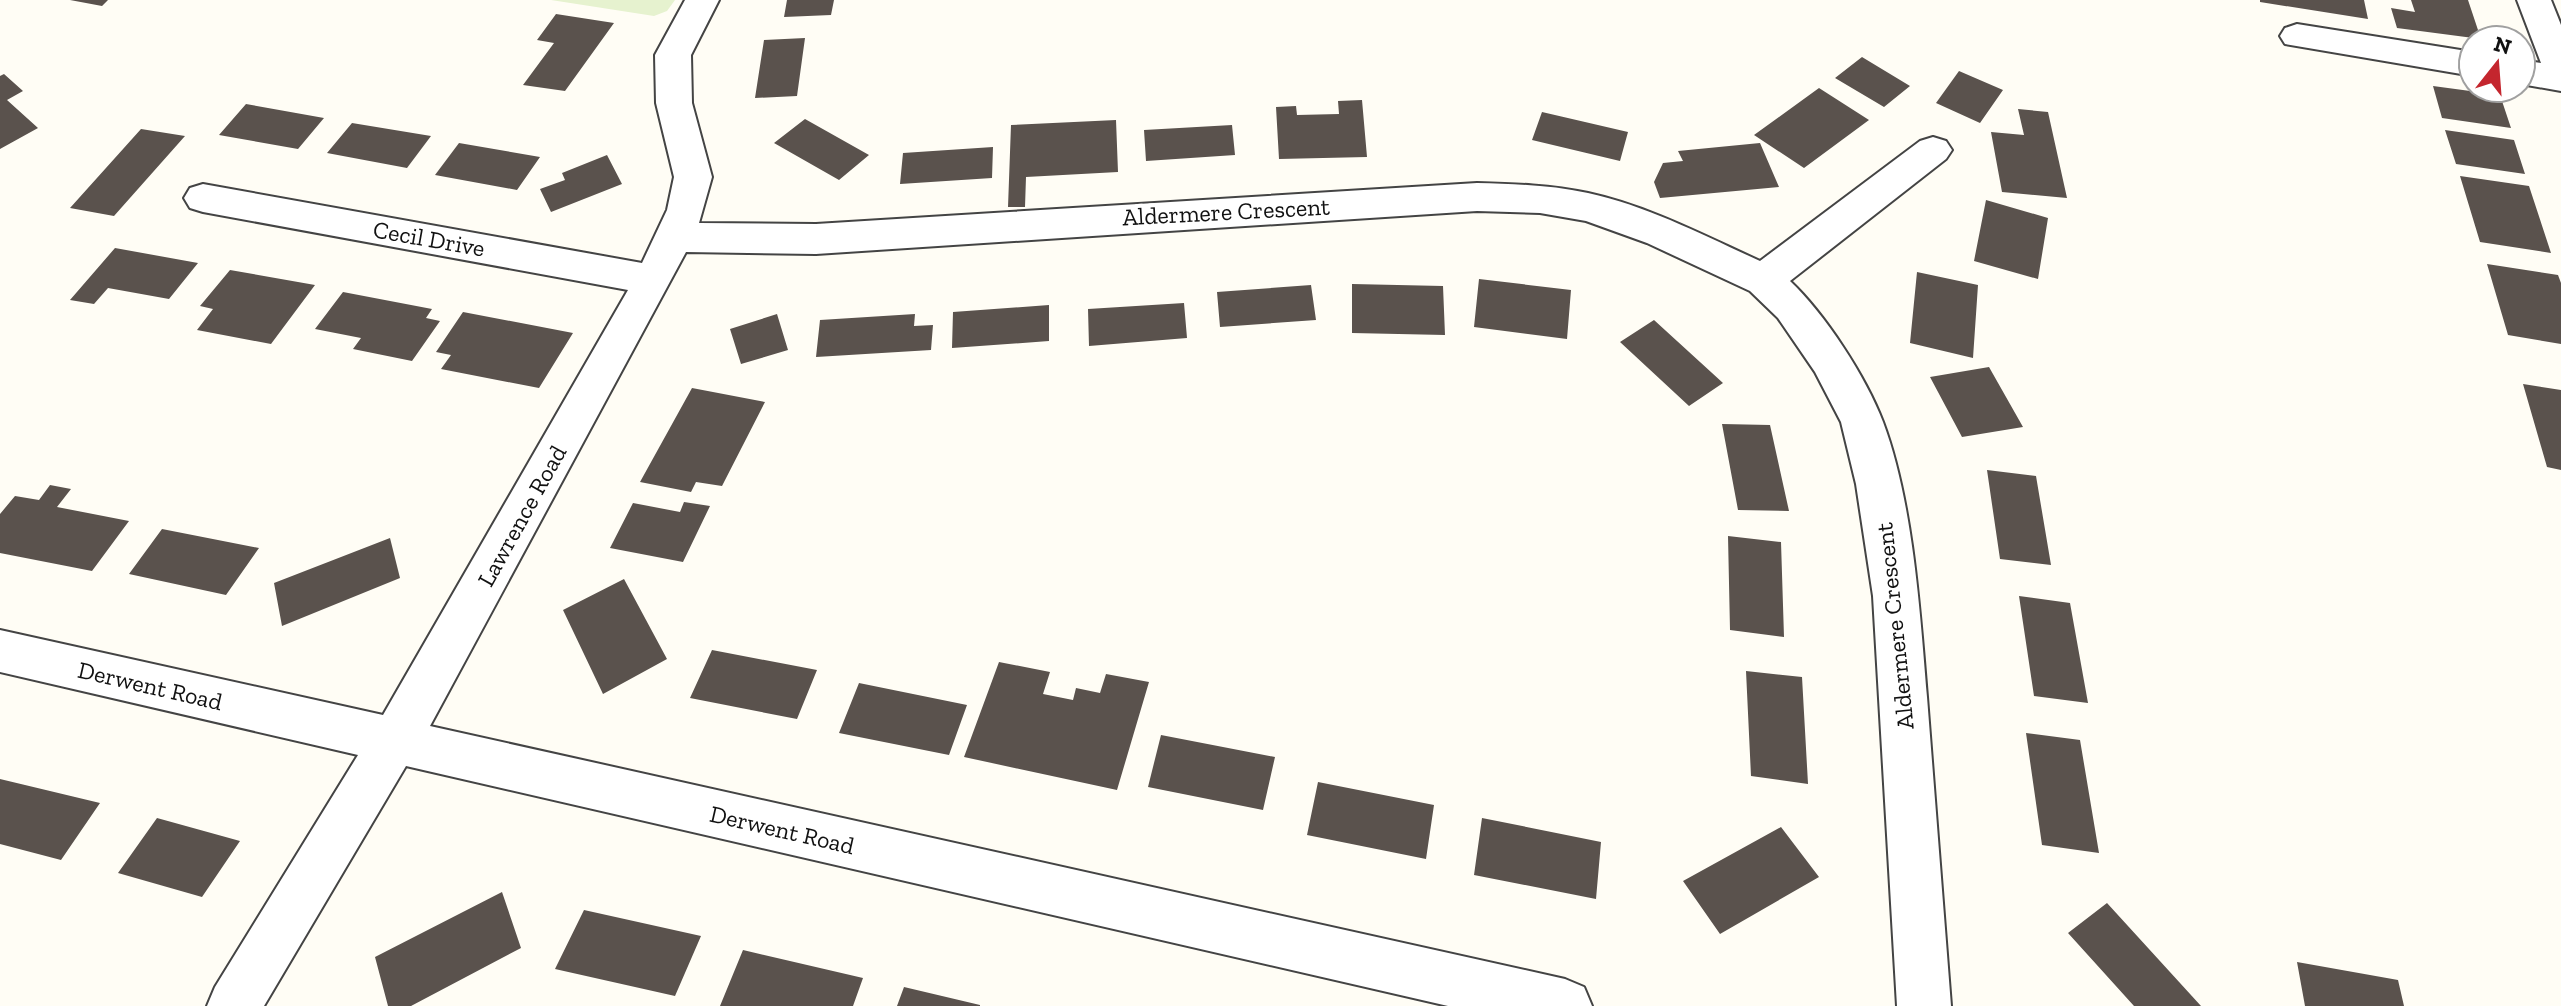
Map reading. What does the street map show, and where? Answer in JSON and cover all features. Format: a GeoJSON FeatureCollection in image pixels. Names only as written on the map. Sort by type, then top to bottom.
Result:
{"type":"FeatureCollection","features":[{"type":"Feature","properties":{"kind":"street","name":"Lawrence Road"},"geometry":{"type":"LineString","coordinates":[[234,1006],[395,742],[654,280],[686,210],[693,177],[674,103],[673,55],[702,0]]}},
{"type":"Feature","properties":{"kind":"street"},"geometry":{"type":"LineString","coordinates":[[2534,0],[2557,48]]}},
{"type":"Feature","properties":{"kind":"street"},"geometry":{"type":"LineString","coordinates":[[2297,36],[2457,61]]}},
{"type":"Feature","properties":{"kind":"street"},"geometry":{"type":"LineString","coordinates":[[2537,75],[2561,79]]}},
{"type":"Feature","properties":{"kind":"street"},"geometry":{"type":"LineString","coordinates":[[1764,280],[1933,150]]}},
{"type":"Feature","properties":{"kind":"street","name":"Cecil Drive"},"geometry":{"type":"LineString","coordinates":[[203,198],[654,280]]}},
{"type":"Feature","properties":{"kind":"street","name":"Aldermere Crescent"},"geometry":{"type":"LineString","coordinates":[[673,237],[816,239],[1462,198],[1540,199],[1590,208],[1661,233],[1764,280],[1792,307],[1830,361],[1862,422],[1878,484],[1896,596],[1924,1006]]}},
{"type":"Feature","properties":{"kind":"street","name":"Derwent Road"},"geometry":{"type":"LineString","coordinates":[[0,651],[1565,1006]]}},
{"type":"Feature","properties":{"kind":"green space"},"geometry":{"type":"Polygon","coordinates":[[[551,0],[675,0],[667,11],[654,16],[551,0]]]}},
{"type":"Feature","properties":{"kind":"building"},"geometry":{"type":"Polygon","coordinates":[[[70,0],[108,0],[102,6],[70,0]]]}},
{"type":"Feature","properties":{"kind":"building"},"geometry":{"type":"Polygon","coordinates":[[[787,0],[834,0],[831,15],[784,17],[787,0]]]}},
{"type":"Feature","properties":{"kind":"building"},"geometry":{"type":"Polygon","coordinates":[[[2364,0],[2368,19],[2260,2],[2364,0]]]}},
{"type":"Feature","properties":{"kind":"building"},"geometry":{"type":"Polygon","coordinates":[[[2411,0],[2468,0],[2476,24],[2457,24],[2457,36],[2397,28],[2391,8],[2415,12],[2411,0]]]}},
{"type":"Feature","properties":{"kind":"building"},"geometry":{"type":"Polygon","coordinates":[[[556,14],[614,23],[565,91],[523,85],[554,43],[537,40],[556,14]]]}},
{"type":"Feature","properties":{"kind":"building"},"geometry":{"type":"Polygon","coordinates":[[[805,38],[797,96],[755,98],[764,40],[805,38]]]}},
{"type":"Feature","properties":{"kind":"building"},"geometry":{"type":"Polygon","coordinates":[[[1862,57],[1910,86],[1884,107],[1835,78],[1862,57]]]}},
{"type":"Feature","properties":{"kind":"building"},"geometry":{"type":"Polygon","coordinates":[[[1959,71],[2003,90],[1980,123],[1936,103],[1959,71]]]}},
{"type":"Feature","properties":{"kind":"building"},"geometry":{"type":"Polygon","coordinates":[[[4,74],[23,91],[7,100],[38,128],[0,149],[0,76],[4,74]]]}},
{"type":"Feature","properties":{"kind":"building"},"geometry":{"type":"Polygon","coordinates":[[[2433,86],[2457,89],[2457,104],[2503,104],[2511,128],[2442,118],[2433,86]]]}},
{"type":"Feature","properties":{"kind":"building"},"geometry":{"type":"Polygon","coordinates":[[[1819,88],[1869,120],[1804,168],[1754,135],[1819,88]]]}},
{"type":"Feature","properties":{"kind":"building"},"geometry":{"type":"Polygon","coordinates":[[[1362,100],[1367,157],[1279,159],[1276,107],[1296,106],[1297,115],[1339,114],[1338,101],[1362,100]]]}},
{"type":"Feature","properties":{"kind":"building"},"geometry":{"type":"Polygon","coordinates":[[[246,104],[324,118],[298,149],[219,135],[246,104]]]}},
{"type":"Feature","properties":{"kind":"building"},"geometry":{"type":"Polygon","coordinates":[[[2018,109],[2048,112],[2067,198],[2002,192],[1991,132],[2024,135],[2018,109]]]}},
{"type":"Feature","properties":{"kind":"building"},"geometry":{"type":"Polygon","coordinates":[[[1542,112],[1628,132],[1620,161],[1532,140],[1542,112]]]}},
{"type":"Feature","properties":{"kind":"building"},"geometry":{"type":"Polygon","coordinates":[[[805,119],[869,155],[839,180],[774,143],[805,119]]]}},
{"type":"Feature","properties":{"kind":"building"},"geometry":{"type":"Polygon","coordinates":[[[1116,120],[1118,172],[1026,177],[1025,207],[1008,207],[1011,125],[1116,120]]]}},
{"type":"Feature","properties":{"kind":"building"},"geometry":{"type":"Polygon","coordinates":[[[352,123],[431,136],[407,168],[327,153],[352,123]]]}},
{"type":"Feature","properties":{"kind":"building"},"geometry":{"type":"Polygon","coordinates":[[[1232,125],[1235,155],[1146,161],[1144,130],[1232,125]]]}},
{"type":"Feature","properties":{"kind":"building"},"geometry":{"type":"Polygon","coordinates":[[[141,129],[185,136],[114,216],[70,208],[141,129]]]}},
{"type":"Feature","properties":{"kind":"building"},"geometry":{"type":"Polygon","coordinates":[[[2445,130],[2514,140],[2525,174],[2456,164],[2445,130]]]}},
{"type":"Feature","properties":{"kind":"building"},"geometry":{"type":"Polygon","coordinates":[[[459,143],[540,157],[517,190],[435,175],[459,143]]]}},
{"type":"Feature","properties":{"kind":"building"},"geometry":{"type":"Polygon","coordinates":[[[1760,143],[1779,187],[1660,198],[1654,182],[1663,163],[1683,161],[1678,151],[1760,143]]]}},
{"type":"Feature","properties":{"kind":"building"},"geometry":{"type":"Polygon","coordinates":[[[993,147],[992,178],[900,184],[903,153],[993,147]]]}},
{"type":"Feature","properties":{"kind":"building"},"geometry":{"type":"Polygon","coordinates":[[[607,155],[622,184],[551,212],[540,189],[565,180],[562,173],[607,155]]]}},
{"type":"Feature","properties":{"kind":"building"},"geometry":{"type":"Polygon","coordinates":[[[2460,176],[2529,186],[2551,253],[2480,242],[2460,176]]]}},
{"type":"Feature","properties":{"kind":"building"},"geometry":{"type":"Polygon","coordinates":[[[1986,200],[2048,218],[2038,279],[1974,261],[1986,200]]]}},
{"type":"Feature","properties":{"kind":"building"},"geometry":{"type":"Polygon","coordinates":[[[115,248],[198,263],[169,299],[108,288],[94,304],[70,300],[115,248]]]}},
{"type":"Feature","properties":{"kind":"building"},"geometry":{"type":"Polygon","coordinates":[[[2487,264],[2558,275],[2561,283],[2561,344],[2508,335],[2487,264]]]}},
{"type":"Feature","properties":{"kind":"building"},"geometry":{"type":"Polygon","coordinates":[[[230,270],[315,285],[271,344],[197,330],[213,309],[200,306],[230,270]]]}},
{"type":"Feature","properties":{"kind":"building"},"geometry":{"type":"Polygon","coordinates":[[[1917,272],[1978,285],[1973,358],[1910,343],[1917,272]]]}},
{"type":"Feature","properties":{"kind":"building"},"geometry":{"type":"Polygon","coordinates":[[[1479,279],[1571,290],[1567,339],[1474,327],[1479,279]]]}},
{"type":"Feature","properties":{"kind":"building"},"geometry":{"type":"Polygon","coordinates":[[[1352,284],[1443,286],[1445,335],[1352,333],[1352,284]]]}},
{"type":"Feature","properties":{"kind":"building"},"geometry":{"type":"Polygon","coordinates":[[[1311,285],[1316,320],[1220,327],[1217,292],[1311,285]]]}},
{"type":"Feature","properties":{"kind":"building"},"geometry":{"type":"Polygon","coordinates":[[[343,292],[432,309],[426,318],[440,321],[412,361],[353,349],[361,338],[315,329],[343,292]]]}},
{"type":"Feature","properties":{"kind":"building"},"geometry":{"type":"Polygon","coordinates":[[[1184,303],[1187,338],[1089,346],[1088,309],[1184,303]]]}},
{"type":"Feature","properties":{"kind":"building"},"geometry":{"type":"Polygon","coordinates":[[[1049,305],[1049,341],[952,348],[953,312],[1049,305]]]}},
{"type":"Feature","properties":{"kind":"building"},"geometry":{"type":"Polygon","coordinates":[[[463,312],[573,333],[539,388],[441,369],[451,355],[436,352],[463,312]]]}},
{"type":"Feature","properties":{"kind":"building"},"geometry":{"type":"Polygon","coordinates":[[[777,314],[788,350],[741,364],[730,329],[777,314]]]}},
{"type":"Feature","properties":{"kind":"building"},"geometry":{"type":"Polygon","coordinates":[[[915,314],[914,326],[933,325],[931,350],[816,357],[820,320],[915,314]]]}},
{"type":"Feature","properties":{"kind":"building"},"geometry":{"type":"Polygon","coordinates":[[[1654,320],[1723,383],[1689,406],[1620,342],[1654,320]]]}},
{"type":"Feature","properties":{"kind":"building"},"geometry":{"type":"Polygon","coordinates":[[[1989,367],[2023,427],[1962,437],[1930,377],[1989,367]]]}},
{"type":"Feature","properties":{"kind":"building"},"geometry":{"type":"Polygon","coordinates":[[[2523,384],[2561,390],[2561,470],[2547,467],[2523,384]]]}},
{"type":"Feature","properties":{"kind":"building"},"geometry":{"type":"Polygon","coordinates":[[[692,388],[765,402],[722,486],[696,482],[691,492],[640,482],[692,388]]]}},
{"type":"Feature","properties":{"kind":"building"},"geometry":{"type":"Polygon","coordinates":[[[1722,424],[1770,425],[1789,511],[1738,510],[1722,424]]]}},
{"type":"Feature","properties":{"kind":"building"},"geometry":{"type":"Polygon","coordinates":[[[1987,470],[2036,476],[2051,565],[2000,559],[1987,470]]]}},
{"type":"Feature","properties":{"kind":"building"},"geometry":{"type":"Polygon","coordinates":[[[50,485],[71,489],[57,507],[129,521],[92,571],[0,553],[0,514],[15,496],[39,500],[50,485]]]}},
{"type":"Feature","properties":{"kind":"building"},"geometry":{"type":"Polygon","coordinates":[[[684,502],[710,506],[683,562],[610,548],[633,503],[680,512],[684,502]]]}},
{"type":"Feature","properties":{"kind":"building"},"geometry":{"type":"Polygon","coordinates":[[[162,529],[259,548],[226,595],[129,574],[162,529]]]}},
{"type":"Feature","properties":{"kind":"building"},"geometry":{"type":"Polygon","coordinates":[[[1728,536],[1781,542],[1784,637],[1730,630],[1728,536]]]}},
{"type":"Feature","properties":{"kind":"building"},"geometry":{"type":"Polygon","coordinates":[[[390,538],[400,578],[282,626],[274,583],[390,538]]]}},
{"type":"Feature","properties":{"kind":"building"},"geometry":{"type":"Polygon","coordinates":[[[624,579],[667,659],[603,694],[563,610],[624,579]]]}},
{"type":"Feature","properties":{"kind":"building"},"geometry":{"type":"Polygon","coordinates":[[[2019,596],[2070,603],[2088,703],[2034,696],[2019,596]]]}},
{"type":"Feature","properties":{"kind":"building"},"geometry":{"type":"Polygon","coordinates":[[[712,650],[817,670],[797,719],[690,698],[712,650]]]}},
{"type":"Feature","properties":{"kind":"building"},"geometry":{"type":"Polygon","coordinates":[[[999,662],[1050,672],[1043,694],[1073,700],[1076,688],[1100,693],[1106,674],[1149,682],[1117,790],[964,757],[999,662]]]}},
{"type":"Feature","properties":{"kind":"building"},"geometry":{"type":"Polygon","coordinates":[[[1746,671],[1802,677],[1808,784],[1751,776],[1746,671]]]}},
{"type":"Feature","properties":{"kind":"building"},"geometry":{"type":"Polygon","coordinates":[[[859,683],[967,705],[949,755],[839,733],[859,683]]]}},
{"type":"Feature","properties":{"kind":"building"},"geometry":{"type":"Polygon","coordinates":[[[2026,733],[2080,740],[2099,853],[2042,845],[2026,733]]]}},
{"type":"Feature","properties":{"kind":"building"},"geometry":{"type":"Polygon","coordinates":[[[1161,735],[1275,757],[1263,810],[1148,787],[1161,735]]]}},
{"type":"Feature","properties":{"kind":"building"},"geometry":{"type":"Polygon","coordinates":[[[0,779],[100,803],[61,860],[0,844],[0,779]]]}},
{"type":"Feature","properties":{"kind":"building"},"geometry":{"type":"Polygon","coordinates":[[[1318,782],[1434,805],[1426,859],[1307,835],[1318,782]]]}},
{"type":"Feature","properties":{"kind":"building"},"geometry":{"type":"Polygon","coordinates":[[[157,818],[240,841],[202,897],[118,873],[157,818]]]}},
{"type":"Feature","properties":{"kind":"building"},"geometry":{"type":"Polygon","coordinates":[[[1482,818],[1601,842],[1596,899],[1474,875],[1482,818]]]}},
{"type":"Feature","properties":{"kind":"building"},"geometry":{"type":"Polygon","coordinates":[[[1781,827],[1819,877],[1720,934],[1683,881],[1781,827]]]}},
{"type":"Feature","properties":{"kind":"building"},"geometry":{"type":"Polygon","coordinates":[[[502,892],[521,948],[411,1006],[388,1006],[375,957],[502,892]]]}},
{"type":"Feature","properties":{"kind":"building"},"geometry":{"type":"Polygon","coordinates":[[[2107,903],[2201,1006],[2134,1006],[2068,933],[2107,903]]]}},
{"type":"Feature","properties":{"kind":"building"},"geometry":{"type":"Polygon","coordinates":[[[584,910],[701,936],[675,996],[555,969],[584,910]]]}},
{"type":"Feature","properties":{"kind":"building"},"geometry":{"type":"Polygon","coordinates":[[[743,950],[863,978],[853,1006],[720,1006],[743,950]]]}},
{"type":"Feature","properties":{"kind":"building"},"geometry":{"type":"Polygon","coordinates":[[[2297,962],[2398,980],[2404,1006],[2305,1006],[2297,962]]]}},
{"type":"Feature","properties":{"kind":"building"},"geometry":{"type":"Polygon","coordinates":[[[904,987],[980,1005],[980,1006],[897,1006],[904,987]]]}}]}
